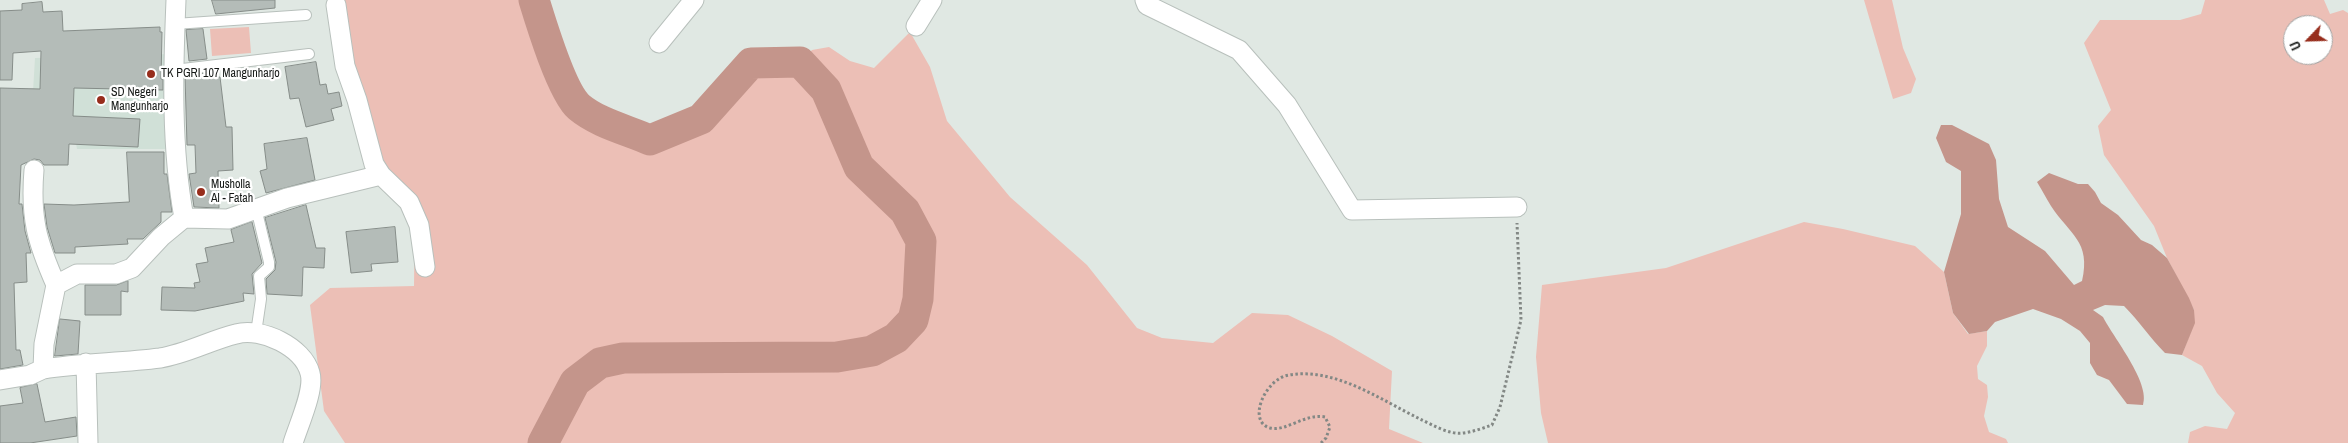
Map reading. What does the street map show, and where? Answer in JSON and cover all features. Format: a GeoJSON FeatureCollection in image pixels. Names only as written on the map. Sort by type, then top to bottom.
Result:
{"type":"FeatureCollection","features":[{"type":"Feature","properties":{"kind":"street"},"geometry":{"type":"LineString","coordinates":[[176,0],[175,136],[180,197],[184,218]]}},
{"type":"Feature","properties":{"kind":"street"},"geometry":{"type":"LineString","coordinates":[[659,43],[694,0]]}},
{"type":"Feature","properties":{"kind":"street"},"geometry":{"type":"LineString","coordinates":[[916,26],[932,0]]}},
{"type":"Feature","properties":{"kind":"street"},"geometry":{"type":"LineString","coordinates":[[1145,0],[1147,5],[1238,50],[1287,105],[1352,210],[1517,207]]}},
{"type":"Feature","properties":{"kind":"street"},"geometry":{"type":"LineString","coordinates":[[336,5],[345,66],[357,100],[374,164],[381,175],[409,202],[419,225],[425,267]]}},
{"type":"Feature","properties":{"kind":"street"},"geometry":{"type":"LineString","coordinates":[[34,170],[33,220],[39,247],[56,285],[44,344],[43,368]]}},
{"type":"Feature","properties":{"kind":"street"},"geometry":{"type":"LineString","coordinates":[[56,285],[77,274],[116,274],[132,268],[161,236],[184,218],[228,219],[287,198],[381,175]]}},
{"type":"Feature","properties":{"kind":"street"},"geometry":{"type":"LineString","coordinates":[[0,380],[30,374],[43,368],[162,358],[238,333],[256,333],[281,341],[296,351],[310,373],[310,388],[293,443]]}},
{"type":"Feature","properties":{"kind":"street"},"geometry":{"type":"LineString","coordinates":[[86,363],[88,443]]}},
{"type":"Feature","properties":{"kind":"lane"},"geometry":{"type":"LineString","coordinates":[[175,24],[306,14]]}},
{"type":"Feature","properties":{"kind":"lane"},"geometry":{"type":"LineString","coordinates":[[174,70],[309,54]]}},
{"type":"Feature","properties":{"kind":"lane"},"geometry":{"type":"LineString","coordinates":[[256,208],[269,267],[259,276],[261,299],[256,333]]}},
{"type":"Feature","properties":{"kind":"path"},"geometry":{"type":"LineString","coordinates":[[1321,443],[1326,438],[1330,426],[1325,417],[1316,415],[1277,429],[1268,427],[1262,421],[1260,410],[1262,397],[1274,381],[1284,376],[1318,373],[1347,384],[1441,429],[1462,434],[1492,425],[1500,407],[1521,320],[1517,207]]}},
{"type":"Feature","properties":{"kind":"shaded area"},"geometry":{"type":"Polygon","coordinates":[[[339,0],[522,0],[530,37],[561,99],[596,129],[640,149],[680,141],[712,121],[733,94],[760,71],[791,71],[812,50],[829,47],[850,61],[874,68],[910,32],[930,67],[947,121],[1010,197],[1087,265],[1137,328],[1162,338],[1213,343],[1252,313],[1288,315],[1332,336],[1392,371],[1389,429],[1423,443],[345,443],[324,411],[310,305],[330,288],[414,286],[415,201],[371,153],[339,0]]]}},
{"type":"Feature","properties":{"kind":"shaded area"},"geometry":{"type":"Polygon","coordinates":[[[1864,0],[1892,0],[1903,48],[1916,79],[1911,93],[1893,99],[1864,0]]]}},
{"type":"Feature","properties":{"kind":"shaded area"},"geometry":{"type":"Polygon","coordinates":[[[2205,0],[2324,0],[2330,14],[2343,10],[2348,13],[2348,443],[2188,443],[2190,432],[2205,426],[2227,429],[2235,413],[2217,393],[2202,366],[2182,355],[2194,323],[2194,310],[2167,258],[2154,226],[2104,155],[2098,126],[2111,110],[2084,43],[2100,20],[2180,20],[2201,14],[2205,0]]]}},
{"type":"Feature","properties":{"kind":"shaded area"},"geometry":{"type":"Polygon","coordinates":[[[249,27],[251,53],[212,56],[210,29],[249,27]]]}},
{"type":"Feature","properties":{"kind":"shaded area","name":"SD Negeri Mangunharjo"},"geometry":{"type":"Polygon","coordinates":[[[169,54],[170,149],[77,149],[76,143],[30,142],[35,58],[169,54]]]}},
{"type":"Feature","properties":{"kind":"shaded area"},"geometry":{"type":"Polygon","coordinates":[[[1941,125],[1952,125],[1989,144],[1996,160],[1999,199],[2008,227],[2045,251],[2074,285],[2082,281],[2084,256],[2077,239],[2058,216],[2037,182],[2049,173],[2078,184],[2088,184],[2101,203],[2118,215],[2141,240],[2152,245],[2167,258],[2194,310],[2195,323],[2182,355],[2165,353],[2124,306],[2105,305],[2093,310],[2103,317],[2130,360],[2142,385],[2143,405],[2127,404],[2109,380],[2097,375],[2090,363],[2090,343],[2080,331],[2061,319],[2033,309],[1995,322],[1987,331],[1969,334],[1953,313],[1944,272],[1961,214],[1961,171],[1946,162],[1936,138],[1941,125]]]}},
{"type":"Feature","properties":{"kind":"shaded area"},"geometry":{"type":"Polygon","coordinates":[[[1804,222],[1915,246],[1944,272],[1953,313],[1968,334],[1987,331],[1987,346],[1977,366],[1978,379],[1987,385],[1988,397],[1984,416],[1989,432],[2006,439],[2008,443],[1548,443],[1541,413],[1536,357],[1542,285],[1666,268],[1804,222]]]}},
{"type":"Feature","properties":{"kind":"building"},"geometry":{"type":"Polygon","coordinates":[[[212,0],[275,0],[275,8],[216,14],[212,0]]]}},
{"type":"Feature","properties":{"kind":"building"},"geometry":{"type":"Polygon","coordinates":[[[42,2],[43,12],[62,11],[63,31],[160,27],[160,32],[162,32],[161,79],[163,79],[163,90],[74,88],[73,116],[140,119],[138,147],[69,144],[68,165],[44,165],[40,160],[34,159],[21,165],[19,204],[22,204],[25,231],[31,253],[26,253],[27,282],[14,283],[16,350],[20,350],[23,365],[0,369],[0,88],[40,89],[41,51],[13,53],[12,80],[0,80],[0,11],[22,10],[22,4],[42,2]]]}},
{"type":"Feature","properties":{"kind":"building"},"geometry":{"type":"Polygon","coordinates":[[[203,29],[207,59],[189,61],[186,30],[203,29]]]}},
{"type":"Feature","properties":{"kind":"building"},"geometry":{"type":"Polygon","coordinates":[[[316,62],[320,85],[326,84],[328,94],[339,92],[342,106],[331,109],[334,120],[306,127],[299,98],[290,99],[285,67],[316,62]]]}},
{"type":"Feature","properties":{"kind":"building"},"geometry":{"type":"Polygon","coordinates":[[[208,73],[209,78],[220,77],[226,127],[232,127],[233,170],[218,171],[219,208],[194,207],[189,174],[196,173],[195,145],[187,145],[185,76],[208,73]]]}},
{"type":"Feature","properties":{"kind":"building"},"geometry":{"type":"Polygon","coordinates":[[[307,138],[315,180],[266,193],[260,171],[267,169],[264,144],[307,138]]]}},
{"type":"Feature","properties":{"kind":"building"},"geometry":{"type":"Polygon","coordinates":[[[127,152],[164,152],[164,174],[167,174],[172,212],[161,212],[161,222],[143,239],[127,239],[128,244],[75,247],[75,253],[55,253],[47,227],[44,204],[74,205],[129,202],[127,152]]]}},
{"type":"Feature","properties":{"kind":"building"},"geometry":{"type":"Polygon","coordinates":[[[306,205],[316,248],[325,248],[324,268],[303,267],[302,296],[267,294],[266,279],[275,270],[276,262],[265,218],[306,205]]]}},
{"type":"Feature","properties":{"kind":"building"},"geometry":{"type":"Polygon","coordinates":[[[252,222],[262,263],[252,274],[254,294],[243,293],[244,301],[195,311],[161,310],[162,287],[195,288],[194,283],[200,282],[196,264],[208,262],[205,248],[234,242],[231,230],[252,222]]]}},
{"type":"Feature","properties":{"kind":"building"},"geometry":{"type":"Polygon","coordinates":[[[395,227],[398,262],[371,264],[372,271],[351,273],[346,232],[395,227]]]}},
{"type":"Feature","properties":{"kind":"building"},"geometry":{"type":"Polygon","coordinates":[[[128,281],[128,292],[121,291],[121,315],[85,315],[85,285],[116,285],[128,281]]]}},
{"type":"Feature","properties":{"kind":"building"},"geometry":{"type":"Polygon","coordinates":[[[60,319],[80,321],[78,354],[55,356],[60,319]]]}},
{"type":"Feature","properties":{"kind":"building"},"geometry":{"type":"Polygon","coordinates":[[[37,384],[45,422],[76,417],[77,436],[30,443],[0,443],[0,406],[23,403],[20,388],[37,384]]]}},
{"type":"Feature","properties":{"kind":"waterway"},"geometry":{"type":"LineString","coordinates":[[534,0],[559,73],[572,99],[579,107],[595,118],[650,140],[701,119],[751,63],[800,62],[826,90],[859,167],[905,211],[921,241],[918,299],[913,320],[896,338],[872,351],[837,357],[623,358],[600,363],[575,382],[543,443]]}},
{"type":"Feature","properties":{"kind":"place","name":"TK PGRI 107 Mangunharjo"},"geometry":{"type":"Point","coordinates":[151,74]}},
{"type":"Feature","properties":{"kind":"place","name":"SD Negeri Mangunharjo"},"geometry":{"type":"Point","coordinates":[101,100]}},
{"type":"Feature","properties":{"kind":"place","name":"Musholla Al - Fatah"},"geometry":{"type":"Point","coordinates":[201,192]}}]}
